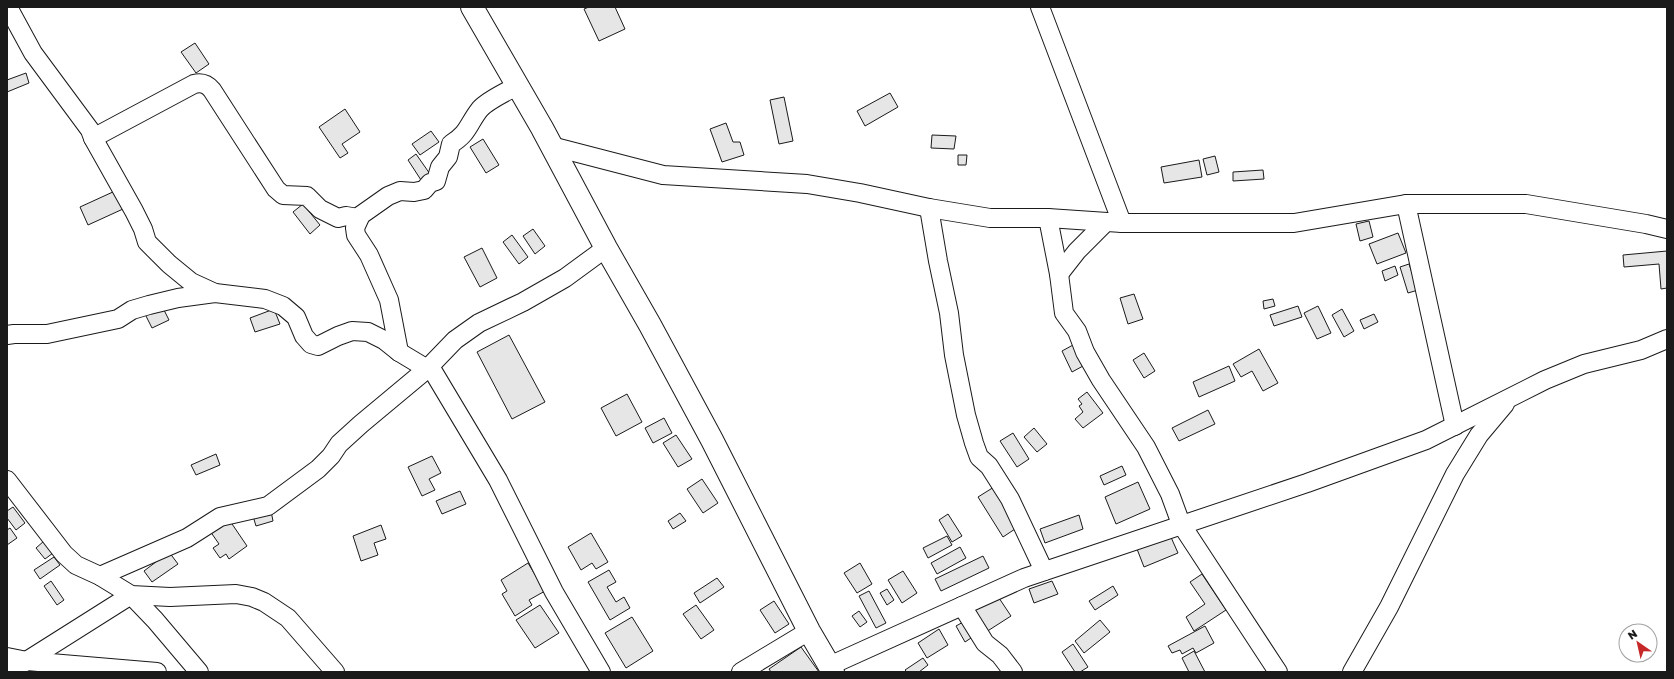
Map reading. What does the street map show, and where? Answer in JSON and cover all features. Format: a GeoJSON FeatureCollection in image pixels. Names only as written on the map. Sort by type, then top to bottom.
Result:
{"type":"FeatureCollection","features":[{"type":"Feature","properties":{"kind":"main road"},"geometry":{"type":"LineString","coordinates":[[472,7],[650,325],[712,440],[809,631],[831,669]]}},
{"type":"Feature","properties":{"kind":"street"},"geometry":{"type":"LineString","coordinates":[[8,7],[33,53],[90,130],[93,138],[134,210],[147,242],[169,264],[191,282],[215,293]]}},
{"type":"Feature","properties":{"kind":"street"},"geometry":{"type":"LineString","coordinates":[[1040,7],[1114,222]]}},
{"type":"Feature","properties":{"kind":"street"},"geometry":{"type":"LineString","coordinates":[[93,138],[194,84],[203,83],[212,90],[276,189],[283,195],[307,196],[320,209],[338,218],[346,216],[358,218]]}},
{"type":"Feature","properties":{"kind":"street"},"geometry":{"type":"LineString","coordinates":[[399,352],[389,300],[369,255],[354,228],[358,218],[388,196],[400,191],[414,192],[424,190],[430,183],[436,181],[440,167],[448,157],[451,144],[466,132],[479,110],[485,104],[517,86]]}},
{"type":"Feature","properties":{"kind":"street"},"geometry":{"type":"LineString","coordinates":[[551,146],[663,175],[807,184],[860,192],[929,208],[990,218],[1048,218],[1114,222],[1294,223],[1406,204],[1526,204],[1646,224],[1667,229]]}},
{"type":"Feature","properties":{"kind":"street"},"geometry":{"type":"LineString","coordinates":[[1406,204],[1455,426]]}},
{"type":"Feature","properties":{"kind":"street"},"geometry":{"type":"LineString","coordinates":[[929,208],[949,313],[954,355],[966,415],[974,443],[979,456],[989,466],[1010,499],[1044,571]]}},
{"type":"Feature","properties":{"kind":"street"},"geometry":{"type":"LineString","coordinates":[[1048,218],[1059,274],[1064,314],[1077,331],[1085,352],[1101,380],[1146,447],[1170,494],[1181,524],[1278,672]]}},
{"type":"Feature","properties":{"kind":"street"},"geometry":{"type":"LineString","coordinates":[[1059,274],[1076,251],[1114,222]]}},
{"type":"Feature","properties":{"kind":"street"},"geometry":{"type":"LineString","coordinates":[[100,576],[187,538],[220,517],[268,506],[318,469],[331,456],[339,444],[427,369],[455,340],[473,328],[565,278],[606,248]]}},
{"type":"Feature","properties":{"kind":"street"},"geometry":{"type":"LineString","coordinates":[[7,335],[48,334],[118,319],[132,310],[149,305],[178,298],[215,293],[265,299],[283,306],[296,318],[304,336],[311,344],[318,346],[352,331],[368,332],[384,340],[399,352],[434,373],[498,480],[554,592],[601,672]]}},
{"type":"Feature","properties":{"kind":"street"},"geometry":{"type":"LineString","coordinates":[[831,669],[1024,578],[1321,478],[1426,440],[1511,397],[1584,364],[1641,350],[1667,339]]}},
{"type":"Feature","properties":{"kind":"street"},"geometry":{"type":"LineString","coordinates":[[1352,672],[1389,607],[1455,474],[1479,435],[1511,397]]}},
{"type":"Feature","properties":{"kind":"street"},"geometry":{"type":"LineString","coordinates":[[7,480],[64,554],[76,565],[100,576],[131,596],[155,620],[199,672]]}},
{"type":"Feature","properties":{"kind":"street"},"geometry":{"type":"LineString","coordinates":[[9,672],[131,596],[170,597],[236,594],[252,597],[264,602],[288,618],[335,672]]}},
{"type":"Feature","properties":{"kind":"street"},"geometry":{"type":"LineString","coordinates":[[962,606],[985,644],[1000,655],[1013,672]]}},
{"type":"Feature","properties":{"kind":"street"},"geometry":{"type":"LineString","coordinates":[[741,672],[809,631]]}},
{"type":"Feature","properties":{"kind":"street"},"geometry":{"type":"LineString","coordinates":[[7,657],[27,661],[157,672]]}},
{"type":"Feature","properties":{"kind":"building"},"geometry":{"type":"Polygon","coordinates":[[[589,7],[615,7],[625,29],[599,41],[584,9],[589,7]]]}},
{"type":"Feature","properties":{"kind":"building"},"geometry":{"type":"Polygon","coordinates":[[[195,43],[209,64],[196,73],[181,52],[195,43]]]}},
{"type":"Feature","properties":{"kind":"building"},"geometry":{"type":"Polygon","coordinates":[[[26,73],[29,83],[7,92],[7,80],[26,73]]]}},
{"type":"Feature","properties":{"kind":"building"},"geometry":{"type":"Polygon","coordinates":[[[890,93],[898,107],[865,126],[857,111],[890,93]]]}},
{"type":"Feature","properties":{"kind":"building"},"geometry":{"type":"Polygon","coordinates":[[[784,97],[793,141],[779,144],[770,100],[784,97]]]}},
{"type":"Feature","properties":{"kind":"building"},"geometry":{"type":"Polygon","coordinates":[[[345,109],[360,132],[342,144],[348,153],[340,158],[319,127],[345,109]]]}},
{"type":"Feature","properties":{"kind":"building"},"geometry":{"type":"Polygon","coordinates":[[[726,123],[733,142],[740,142],[744,155],[722,162],[710,129],[726,123]]]}},
{"type":"Feature","properties":{"kind":"building"},"geometry":{"type":"Polygon","coordinates":[[[431,131],[439,142],[420,155],[412,144],[431,131]]]}},
{"type":"Feature","properties":{"kind":"building"},"geometry":{"type":"Polygon","coordinates":[[[932,135],[956,136],[954,149],[931,148],[932,135]]]}},
{"type":"Feature","properties":{"kind":"building"},"geometry":{"type":"Polygon","coordinates":[[[483,139],[499,165],[486,173],[470,147],[483,139]]]}},
{"type":"Feature","properties":{"kind":"building"},"geometry":{"type":"Polygon","coordinates":[[[416,154],[430,174],[421,180],[408,160],[416,154]]]}},
{"type":"Feature","properties":{"kind":"building"},"geometry":{"type":"Polygon","coordinates":[[[958,155],[967,155],[966,165],[958,165],[958,155]]]}},
{"type":"Feature","properties":{"kind":"building"},"geometry":{"type":"Polygon","coordinates":[[[1215,156],[1219,172],[1207,175],[1203,159],[1215,156]]]}},
{"type":"Feature","properties":{"kind":"building"},"geometry":{"type":"Polygon","coordinates":[[[1199,160],[1202,177],[1164,183],[1161,167],[1199,160]]]}},
{"type":"Feature","properties":{"kind":"building"},"geometry":{"type":"Polygon","coordinates":[[[1263,170],[1264,179],[1233,181],[1233,172],[1263,170]]]}},
{"type":"Feature","properties":{"kind":"building"},"geometry":{"type":"Polygon","coordinates":[[[115,191],[123,209],[88,225],[80,207],[115,191]]]}},
{"type":"Feature","properties":{"kind":"building"},"geometry":{"type":"Polygon","coordinates":[[[303,204],[320,225],[310,234],[293,212],[303,204]]]}},
{"type":"Feature","properties":{"kind":"building"},"geometry":{"type":"Polygon","coordinates":[[[1369,221],[1373,237],[1360,241],[1356,224],[1369,221]]]}},
{"type":"Feature","properties":{"kind":"building"},"geometry":{"type":"Polygon","coordinates":[[[533,229],[545,246],[535,254],[523,236],[533,229]]]}},
{"type":"Feature","properties":{"kind":"building"},"geometry":{"type":"Polygon","coordinates":[[[1398,233],[1406,253],[1377,264],[1369,244],[1398,233]]]}},
{"type":"Feature","properties":{"kind":"building"},"geometry":{"type":"Polygon","coordinates":[[[512,235],[528,257],[519,264],[503,242],[512,235]]]}},
{"type":"Feature","properties":{"kind":"building"},"geometry":{"type":"Polygon","coordinates":[[[482,248],[497,278],[480,287],[464,257],[482,248]]]}},
{"type":"Feature","properties":{"kind":"building"},"geometry":{"type":"Polygon","coordinates":[[[1667,251],[1667,288],[1661,289],[1659,264],[1624,267],[1623,255],[1667,251]]]}},
{"type":"Feature","properties":{"kind":"building"},"geometry":{"type":"Polygon","coordinates":[[[1409,264],[1418,290],[1408,293],[1400,267],[1409,264]]]}},
{"type":"Feature","properties":{"kind":"building"},"geometry":{"type":"Polygon","coordinates":[[[1395,266],[1398,275],[1385,281],[1382,271],[1395,266]]]}},
{"type":"Feature","properties":{"kind":"building"},"geometry":{"type":"Polygon","coordinates":[[[1134,294],[1143,319],[1128,324],[1120,298],[1134,294]]]}},
{"type":"Feature","properties":{"kind":"building"},"geometry":{"type":"Polygon","coordinates":[[[1273,299],[1275,306],[1264,309],[1263,301],[1273,299]]]}},
{"type":"Feature","properties":{"kind":"building"},"geometry":{"type":"Polygon","coordinates":[[[162,306],[169,320],[152,328],[145,314],[162,306]]]}},
{"type":"Feature","properties":{"kind":"building"},"geometry":{"type":"Polygon","coordinates":[[[1298,306],[1302,317],[1274,326],[1270,315],[1298,306]]]}},
{"type":"Feature","properties":{"kind":"building"},"geometry":{"type":"Polygon","coordinates":[[[1318,306],[1331,333],[1317,339],[1304,313],[1318,306]]]}},
{"type":"Feature","properties":{"kind":"building"},"geometry":{"type":"Polygon","coordinates":[[[274,309],[280,324],[255,332],[250,318],[274,309]]]}},
{"type":"Feature","properties":{"kind":"building"},"geometry":{"type":"Polygon","coordinates":[[[1342,309],[1354,331],[1344,337],[1332,315],[1342,309]]]}},
{"type":"Feature","properties":{"kind":"building"},"geometry":{"type":"Polygon","coordinates":[[[1374,314],[1378,322],[1364,329],[1360,320],[1374,314]]]}},
{"type":"Feature","properties":{"kind":"building"},"geometry":{"type":"Polygon","coordinates":[[[509,335],[545,402],[512,419],[477,352],[509,335]]]}},
{"type":"Feature","properties":{"kind":"building"},"geometry":{"type":"Polygon","coordinates":[[[1073,345],[1083,366],[1072,372],[1062,351],[1073,345]]]}},
{"type":"Feature","properties":{"kind":"building"},"geometry":{"type":"Polygon","coordinates":[[[1259,349],[1278,383],[1263,391],[1252,371],[1241,377],[1233,364],[1259,349]]]}},
{"type":"Feature","properties":{"kind":"building"},"geometry":{"type":"Polygon","coordinates":[[[1144,353],[1155,371],[1144,378],[1133,360],[1144,353]]]}},
{"type":"Feature","properties":{"kind":"building"},"geometry":{"type":"Polygon","coordinates":[[[1229,366],[1235,381],[1199,397],[1193,382],[1229,366]]]}},
{"type":"Feature","properties":{"kind":"building"},"geometry":{"type":"Polygon","coordinates":[[[1087,392],[1103,413],[1083,428],[1075,419],[1083,412],[1079,406],[1082,404],[1078,399],[1087,392]]]}},
{"type":"Feature","properties":{"kind":"building"},"geometry":{"type":"Polygon","coordinates":[[[627,394],[642,422],[616,436],[601,408],[627,394]]]}},
{"type":"Feature","properties":{"kind":"building"},"geometry":{"type":"Polygon","coordinates":[[[1208,410],[1215,424],[1179,441],[1172,428],[1208,410]]]}},
{"type":"Feature","properties":{"kind":"building"},"geometry":{"type":"Polygon","coordinates":[[[664,418],[672,433],[653,443],[645,428],[664,418]]]}},
{"type":"Feature","properties":{"kind":"building"},"geometry":{"type":"Polygon","coordinates":[[[1034,428],[1047,444],[1037,452],[1024,437],[1034,428]]]}},
{"type":"Feature","properties":{"kind":"building"},"geometry":{"type":"Polygon","coordinates":[[[1013,433],[1029,459],[1017,467],[1000,441],[1013,433]]]}},
{"type":"Feature","properties":{"kind":"building"},"geometry":{"type":"Polygon","coordinates":[[[676,435],[692,459],[678,467],[663,443],[676,435]]]}},
{"type":"Feature","properties":{"kind":"building"},"geometry":{"type":"Polygon","coordinates":[[[216,454],[220,465],[196,475],[191,465],[216,454]]]}},
{"type":"Feature","properties":{"kind":"building"},"geometry":{"type":"Polygon","coordinates":[[[432,456],[441,473],[429,479],[435,490],[422,496],[408,467],[432,456]]]}},
{"type":"Feature","properties":{"kind":"building"},"geometry":{"type":"Polygon","coordinates":[[[1122,466],[1126,475],[1104,485],[1100,476],[1122,466]]]}},
{"type":"Feature","properties":{"kind":"building"},"geometry":{"type":"Polygon","coordinates":[[[702,479],[718,503],[703,513],[687,489],[702,479]]]}},
{"type":"Feature","properties":{"kind":"building"},"geometry":{"type":"Polygon","coordinates":[[[1138,482],[1150,509],[1116,524],[1105,497],[1138,482]]]}},
{"type":"Feature","properties":{"kind":"building"},"geometry":{"type":"Polygon","coordinates":[[[994,487],[1018,527],[1003,537],[978,497],[994,487]]]}},
{"type":"Feature","properties":{"kind":"building"},"geometry":{"type":"Polygon","coordinates":[[[460,491],[466,504],[442,514],[436,501],[460,491]]]}},
{"type":"Feature","properties":{"kind":"building"},"geometry":{"type":"Polygon","coordinates":[[[13,507],[25,523],[16,530],[7,518],[7,511],[13,507]]]}},
{"type":"Feature","properties":{"kind":"building"},"geometry":{"type":"Polygon","coordinates":[[[271,511],[273,521],[256,526],[253,516],[271,511]]]}},
{"type":"Feature","properties":{"kind":"building"},"geometry":{"type":"Polygon","coordinates":[[[680,513],[686,521],[673,529],[668,521],[680,513]]]}},
{"type":"Feature","properties":{"kind":"building"},"geometry":{"type":"Polygon","coordinates":[[[948,514],[962,536],[952,542],[939,520],[948,514]]]}},
{"type":"Feature","properties":{"kind":"building"},"geometry":{"type":"Polygon","coordinates":[[[1079,515],[1083,529],[1045,543],[1040,529],[1079,515]]]}},
{"type":"Feature","properties":{"kind":"building"},"geometry":{"type":"Polygon","coordinates":[[[228,518],[247,546],[229,559],[226,554],[220,558],[213,548],[219,544],[210,531],[228,518]]]}},
{"type":"Feature","properties":{"kind":"building"},"geometry":{"type":"Polygon","coordinates":[[[381,525],[386,539],[374,543],[378,555],[361,561],[353,536],[381,525]]]}},
{"type":"Feature","properties":{"kind":"building"},"geometry":{"type":"Polygon","coordinates":[[[10,528],[17,538],[7,545],[7,530],[10,528]]]}},
{"type":"Feature","properties":{"kind":"building"},"geometry":{"type":"Polygon","coordinates":[[[591,533],[608,562],[596,569],[592,563],[581,570],[568,547],[591,533]]]}},
{"type":"Feature","properties":{"kind":"building"},"geometry":{"type":"Polygon","coordinates":[[[1170,535],[1178,553],[1144,567],[1137,549],[1170,535]]]}},
{"type":"Feature","properties":{"kind":"building"},"geometry":{"type":"Polygon","coordinates":[[[947,536],[952,545],[928,558],[923,548],[947,536]]]}},
{"type":"Feature","properties":{"kind":"building"},"geometry":{"type":"Polygon","coordinates":[[[44,541],[53,553],[45,559],[36,548],[44,541]]]}},
{"type":"Feature","properties":{"kind":"building"},"geometry":{"type":"Polygon","coordinates":[[[960,547],[966,558],[937,574],[931,563],[960,547]]]}},
{"type":"Feature","properties":{"kind":"building"},"geometry":{"type":"Polygon","coordinates":[[[169,552],[178,564],[152,582],[144,571],[169,552]]]}},
{"type":"Feature","properties":{"kind":"building"},"geometry":{"type":"Polygon","coordinates":[[[983,556],[989,568],[941,591],[935,579],[983,556]]]}},
{"type":"Feature","properties":{"kind":"building"},"geometry":{"type":"Polygon","coordinates":[[[54,557],[60,565],[40,579],[34,570],[54,557]]]}},
{"type":"Feature","properties":{"kind":"building"},"geometry":{"type":"Polygon","coordinates":[[[528,563],[545,591],[529,600],[532,605],[515,616],[502,594],[507,591],[501,580],[528,563]]]}},
{"type":"Feature","properties":{"kind":"building"},"geometry":{"type":"Polygon","coordinates":[[[860,563],[872,584],[857,593],[844,573],[860,563]]]}},
{"type":"Feature","properties":{"kind":"building"},"geometry":{"type":"Polygon","coordinates":[[[609,570],[616,582],[607,587],[616,602],[624,597],[630,608],[610,620],[588,582],[609,570]]]}},
{"type":"Feature","properties":{"kind":"building"},"geometry":{"type":"Polygon","coordinates":[[[903,571],[917,593],[902,603],[888,580],[903,571]]]}},
{"type":"Feature","properties":{"kind":"building"},"geometry":{"type":"Polygon","coordinates":[[[1202,574],[1226,610],[1194,631],[1186,617],[1205,604],[1190,582],[1202,574]]]}},
{"type":"Feature","properties":{"kind":"building"},"geometry":{"type":"Polygon","coordinates":[[[717,578],[724,587],[700,603],[694,593],[717,578]]]}},
{"type":"Feature","properties":{"kind":"building"},"geometry":{"type":"Polygon","coordinates":[[[51,581],[64,600],[57,605],[44,586],[51,581]]]}},
{"type":"Feature","properties":{"kind":"building"},"geometry":{"type":"Polygon","coordinates":[[[1052,581],[1058,594],[1034,603],[1029,589],[1052,581]]]}},
{"type":"Feature","properties":{"kind":"building"},"geometry":{"type":"Polygon","coordinates":[[[1113,586],[1118,595],[1095,610],[1089,601],[1113,586]]]}},
{"type":"Feature","properties":{"kind":"building"},"geometry":{"type":"Polygon","coordinates":[[[887,589],[894,600],[887,605],[880,593],[887,589]]]}},
{"type":"Feature","properties":{"kind":"building"},"geometry":{"type":"Polygon","coordinates":[[[869,591],[886,623],[876,628],[859,596],[869,591]]]}},
{"type":"Feature","properties":{"kind":"building"},"geometry":{"type":"Polygon","coordinates":[[[997,595],[1011,616],[986,632],[973,611],[997,595]]]}},
{"type":"Feature","properties":{"kind":"building"},"geometry":{"type":"Polygon","coordinates":[[[774,601],[789,624],[775,633],[760,610],[774,601]]]}},
{"type":"Feature","properties":{"kind":"building"},"geometry":{"type":"Polygon","coordinates":[[[540,605],[559,633],[535,648],[516,620],[540,605]]]}},
{"type":"Feature","properties":{"kind":"building"},"geometry":{"type":"Polygon","coordinates":[[[696,605],[714,630],[701,639],[683,614],[696,605]]]}},
{"type":"Feature","properties":{"kind":"building"},"geometry":{"type":"Polygon","coordinates":[[[859,611],[867,622],[860,627],[852,616],[859,611]]]}},
{"type":"Feature","properties":{"kind":"building"},"geometry":{"type":"Polygon","coordinates":[[[632,617],[653,651],[626,668],[605,633],[632,617]]]}},
{"type":"Feature","properties":{"kind":"building"},"geometry":{"type":"Polygon","coordinates":[[[1100,620],[1110,632],[1084,653],[1075,641],[1100,620]]]}},
{"type":"Feature","properties":{"kind":"building"},"geometry":{"type":"Polygon","coordinates":[[[965,621],[974,636],[965,642],[956,626],[965,621]]]}},
{"type":"Feature","properties":{"kind":"building"},"geometry":{"type":"Polygon","coordinates":[[[1205,626],[1214,643],[1196,653],[1193,648],[1182,654],[1180,650],[1172,653],[1168,646],[1205,626]]]}},
{"type":"Feature","properties":{"kind":"building"},"geometry":{"type":"Polygon","coordinates":[[[939,629],[948,645],[927,658],[918,643],[939,629]]]}},
{"type":"Feature","properties":{"kind":"building"},"geometry":{"type":"Polygon","coordinates":[[[1073,644],[1088,667],[1080,672],[1075,672],[1062,652],[1073,644]]]}},
{"type":"Feature","properties":{"kind":"building"},"geometry":{"type":"Polygon","coordinates":[[[801,647],[819,672],[771,672],[769,669],[801,647]]]}},
{"type":"Feature","properties":{"kind":"building"},"geometry":{"type":"Polygon","coordinates":[[[1194,651],[1205,672],[1189,672],[1182,658],[1194,651]]]}},
{"type":"Feature","properties":{"kind":"building"},"geometry":{"type":"Polygon","coordinates":[[[923,658],[928,665],[919,672],[907,672],[905,670],[923,658]]]}}]}
